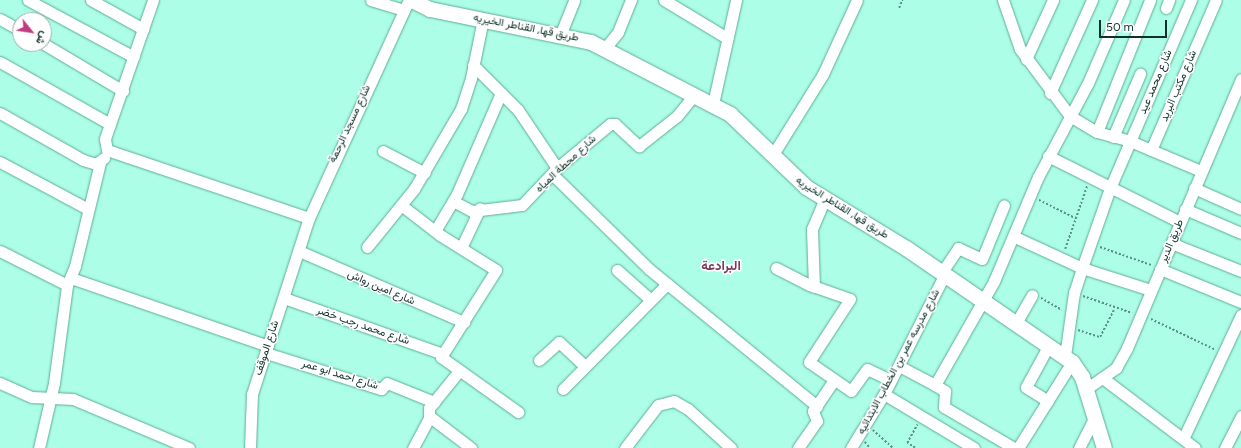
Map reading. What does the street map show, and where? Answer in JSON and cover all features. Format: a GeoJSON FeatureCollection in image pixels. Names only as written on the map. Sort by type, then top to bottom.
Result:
{"type":"FeatureCollection","features":[{"type":"Feature","properties":{"kind":"street"},"geometry":{"type":"LineString","coordinates":[[28,0],[134,57]]}},
{"type":"Feature","properties":{"kind":"street"},"geometry":{"type":"LineString","coordinates":[[91,0],[143,29]]}},
{"type":"Feature","properties":{"kind":"street"},"geometry":{"type":"LineString","coordinates":[[39,448],[52,396],[69,281],[100,163],[107,150],[105,139],[123,91],[153,0]]}},
{"type":"Feature","properties":{"kind":"street"},"geometry":{"type":"LineString","coordinates":[[372,0],[409,3]]}},
{"type":"Feature","properties":{"kind":"street"},"geometry":{"type":"LineString","coordinates":[[561,33],[574,0]]}},
{"type":"Feature","properties":{"kind":"street"},"geometry":{"type":"LineString","coordinates":[[606,47],[618,32],[631,0]]}},
{"type":"Feature","properties":{"kind":"street"},"geometry":{"type":"LineString","coordinates":[[664,0],[727,38]]}},
{"type":"Feature","properties":{"kind":"street"},"geometry":{"type":"LineString","coordinates":[[713,104],[736,0]]}},
{"type":"Feature","properties":{"kind":"street"},"geometry":{"type":"LineString","coordinates":[[772,156],[823,74],[856,0]]}},
{"type":"Feature","properties":{"kind":"street"},"geometry":{"type":"LineString","coordinates":[[1003,0],[1010,27],[1026,59],[1050,93],[1070,116],[1097,132],[1130,141],[1201,171]]}},
{"type":"Feature","properties":{"kind":"street"},"geometry":{"type":"LineString","coordinates":[[1026,59],[1053,0]]}},
{"type":"Feature","properties":{"kind":"street"},"geometry":{"type":"LineString","coordinates":[[1050,93],[1092,0]]}},
{"type":"Feature","properties":{"kind":"street"},"geometry":{"type":"LineString","coordinates":[[935,385],[983,300],[1015,237],[1029,195],[1070,116],[1124,0]]}},
{"type":"Feature","properties":{"kind":"street"},"geometry":{"type":"LineString","coordinates":[[1097,132],[1149,0]]}},
{"type":"Feature","properties":{"kind":"street","name":"شارع محمد عيد"},"geometry":{"type":"LineString","coordinates":[[1068,359],[1074,293],[1082,268],[1110,188],[1191,0]]}},
{"type":"Feature","properties":{"kind":"street","name":"شارع مكتب البريد"},"geometry":{"type":"LineString","coordinates":[[1151,150],[1216,0]]}},
{"type":"Feature","properties":{"kind":"street","name":"طريق قها, القناطر الخيريه"},"geometry":{"type":"LineString","coordinates":[[409,3],[483,20],[561,33],[606,47],[713,104],[746,126],[772,156],[796,180],[944,273],[1068,359],[1086,389],[1093,421],[1104,448]]}},
{"type":"Feature","properties":{"kind":"street","name":"شارع مسجد الرحمة"},"geometry":{"type":"LineString","coordinates":[[299,251],[309,218],[409,3]]}},
{"type":"Feature","properties":{"kind":"street"},"geometry":{"type":"LineString","coordinates":[[0,19],[12,26]]}},
{"type":"Feature","properties":{"kind":"street"},"geometry":{"type":"LineString","coordinates":[[367,247],[425,173],[461,109],[483,20]]}},
{"type":"Feature","properties":{"kind":"street"},"geometry":{"type":"LineString","coordinates":[[52,49],[123,91]]}},
{"type":"Feature","properties":{"kind":"street"},"geometry":{"type":"LineString","coordinates":[[0,62],[110,124]]}},
{"type":"Feature","properties":{"kind":"street"},"geometry":{"type":"LineString","coordinates":[[473,65],[523,116],[555,171],[667,284],[817,406]]}},
{"type":"Feature","properties":{"kind":"street"},"geometry":{"type":"LineString","coordinates":[[1113,137],[1140,74]]}},
{"type":"Feature","properties":{"kind":"street","name":"طريق الدير"},"geometry":{"type":"LineString","coordinates":[[1086,389],[1104,379],[1122,358],[1241,79]]}},
{"type":"Feature","properties":{"kind":"street"},"geometry":{"type":"LineString","coordinates":[[435,231],[453,201],[501,93]]}},
{"type":"Feature","properties":{"kind":"street","name":"شارع محطة المياه"},"geometry":{"type":"LineString","coordinates":[[453,201],[470,210],[522,205],[555,171],[610,124],[615,124],[639,146],[672,121],[695,94]]}},
{"type":"Feature","properties":{"kind":"street"},"geometry":{"type":"LineString","coordinates":[[0,113],[84,160],[100,163]]}},
{"type":"Feature","properties":{"kind":"street"},"geometry":{"type":"LineString","coordinates":[[107,150],[309,218]]}},
{"type":"Feature","properties":{"kind":"street"},"geometry":{"type":"LineString","coordinates":[[383,151],[425,173]]}},
{"type":"Feature","properties":{"kind":"street"},"geometry":{"type":"LineString","coordinates":[[1048,156],[1090,175],[1110,188],[1180,222]]}},
{"type":"Feature","properties":{"kind":"street"},"geometry":{"type":"LineString","coordinates":[[0,162],[88,209]]}},
{"type":"Feature","properties":{"kind":"street"},"geometry":{"type":"LineString","coordinates":[[1194,188],[1241,209]]}},
{"type":"Feature","properties":{"kind":"street"},"geometry":{"type":"LineString","coordinates":[[814,287],[812,229],[825,199]]}},
{"type":"Feature","properties":{"kind":"street"},"geometry":{"type":"LineString","coordinates":[[401,205],[435,231],[496,272],[443,354],[442,360],[518,412]]}},
{"type":"Feature","properties":{"kind":"street","name":"شارع مدرسه عمر بن الخطاب الابتدائيه"},"geometry":{"type":"LineString","coordinates":[[851,448],[867,425],[892,380],[944,273],[958,248],[982,259],[1004,205]]}},
{"type":"Feature","properties":{"kind":"street"},"geometry":{"type":"LineString","coordinates":[[461,248],[480,208]]}},
{"type":"Feature","properties":{"kind":"street"},"geometry":{"type":"LineString","coordinates":[[1186,209],[1241,233]]}},
{"type":"Feature","properties":{"kind":"street"},"geometry":{"type":"LineString","coordinates":[[1015,237],[1082,268],[1151,290]]}},
{"type":"Feature","properties":{"kind":"street"},"geometry":{"type":"LineString","coordinates":[[1171,243],[1241,271]]}},
{"type":"Feature","properties":{"kind":"street"},"geometry":{"type":"LineString","coordinates":[[0,251],[69,281],[267,349]]}},
{"type":"Feature","properties":{"kind":"street","name":"شارع الموقف"},"geometry":{"type":"LineString","coordinates":[[250,448],[249,410],[299,251]]}},
{"type":"Feature","properties":{"kind":"street","name":"شارع امين رواش"},"geometry":{"type":"LineString","coordinates":[[299,251],[464,322]]}},
{"type":"Feature","properties":{"kind":"street"},"geometry":{"type":"LineString","coordinates":[[776,268],[814,287],[850,299],[809,360],[834,380],[851,391],[867,369],[892,380]]}},
{"type":"Feature","properties":{"kind":"street"},"geometry":{"type":"LineString","coordinates":[[1160,269],[1241,302]]}},
{"type":"Feature","properties":{"kind":"street"},"geometry":{"type":"LineString","coordinates":[[617,270],[651,300]]}},
{"type":"Feature","properties":{"kind":"street"},"geometry":{"type":"LineString","coordinates":[[563,389],[667,284]]}},
{"type":"Feature","properties":{"kind":"street"},"geometry":{"type":"LineString","coordinates":[[1016,323],[1032,294]]}},
{"type":"Feature","properties":{"kind":"street","name":"شارع محمد رجب خضر"},"geometry":{"type":"LineString","coordinates":[[284,298],[443,354]]}},
{"type":"Feature","properties":{"kind":"street"},"geometry":{"type":"LineString","coordinates":[[1183,439],[1241,315]]}},
{"type":"Feature","properties":{"kind":"street"},"geometry":{"type":"LineString","coordinates":[[539,360],[559,342],[585,366]]}},
{"type":"Feature","properties":{"kind":"street"},"geometry":{"type":"LineString","coordinates":[[1048,401],[1026,387],[1049,345]]}},
{"type":"Feature","properties":{"kind":"street","name":"شارع احمد ابو عمر"},"geometry":{"type":"LineString","coordinates":[[267,349],[381,389],[388,383],[434,402]]}},
{"type":"Feature","properties":{"kind":"street"},"geometry":{"type":"LineString","coordinates":[[1018,448],[1048,401],[1068,359]]}},
{"type":"Feature","properties":{"kind":"street"},"geometry":{"type":"LineString","coordinates":[[899,366],[945,391],[944,407],[1014,448]]}},
{"type":"Feature","properties":{"kind":"street"},"geometry":{"type":"LineString","coordinates":[[413,448],[429,416],[434,402],[459,371]]}},
{"type":"Feature","properties":{"kind":"street"},"geometry":{"type":"LineString","coordinates":[[1104,379],[1195,448]]}},
{"type":"Feature","properties":{"kind":"street"},"geometry":{"type":"LineString","coordinates":[[798,448],[817,421],[813,413],[834,380]]}},
{"type":"Feature","properties":{"kind":"street"},"geometry":{"type":"LineString","coordinates":[[0,383],[32,397],[52,396],[73,399],[189,448]]}},
{"type":"Feature","properties":{"kind":"street"},"geometry":{"type":"LineString","coordinates":[[884,394],[974,448]]}},
{"type":"Feature","properties":{"kind":"street"},"geometry":{"type":"LineString","coordinates":[[625,448],[658,406],[674,401],[688,409],[731,448]]}},
{"type":"Feature","properties":{"kind":"street"},"geometry":{"type":"LineString","coordinates":[[429,416],[471,448]]}},
{"type":"Feature","properties":{"kind":"street"},"geometry":{"type":"LineString","coordinates":[[1225,448],[1241,416]]}},
{"type":"Feature","properties":{"kind":"street"},"geometry":{"type":"LineString","coordinates":[[1079,448],[1093,421]]}},
{"type":"Feature","properties":{"kind":"path"},"geometry":{"type":"LineString","coordinates":[[898,8],[902,0]]}},
{"type":"Feature","properties":{"kind":"path"},"geometry":{"type":"LineString","coordinates":[[1062,259],[1090,175]]}},
{"type":"Feature","properties":{"kind":"path"},"geometry":{"type":"LineString","coordinates":[[1029,195],[1075,218]]}},
{"type":"Feature","properties":{"kind":"path"},"geometry":{"type":"LineString","coordinates":[[1091,244],[1160,269]]}},
{"type":"Feature","properties":{"kind":"path"},"geometry":{"type":"LineString","coordinates":[[1074,293],[1114,310],[1141,315],[1223,353]]}},
{"type":"Feature","properties":{"kind":"path"},"geometry":{"type":"LineString","coordinates":[[1032,294],[1071,314]]}},
{"type":"Feature","properties":{"kind":"path"},"geometry":{"type":"LineString","coordinates":[[1070,328],[1100,337],[1114,310]]}},
{"type":"Feature","properties":{"kind":"path"},"geometry":{"type":"LineString","coordinates":[[915,448],[907,443],[922,418]]}},
{"type":"Feature","properties":{"kind":"path"},"geometry":{"type":"LineString","coordinates":[[867,425],[893,448]]}},
{"type":"Feature","properties":{"kind":"district","name":"البرادعة"},"geometry":{"type":"Point","coordinates":[721,266]}}]}
